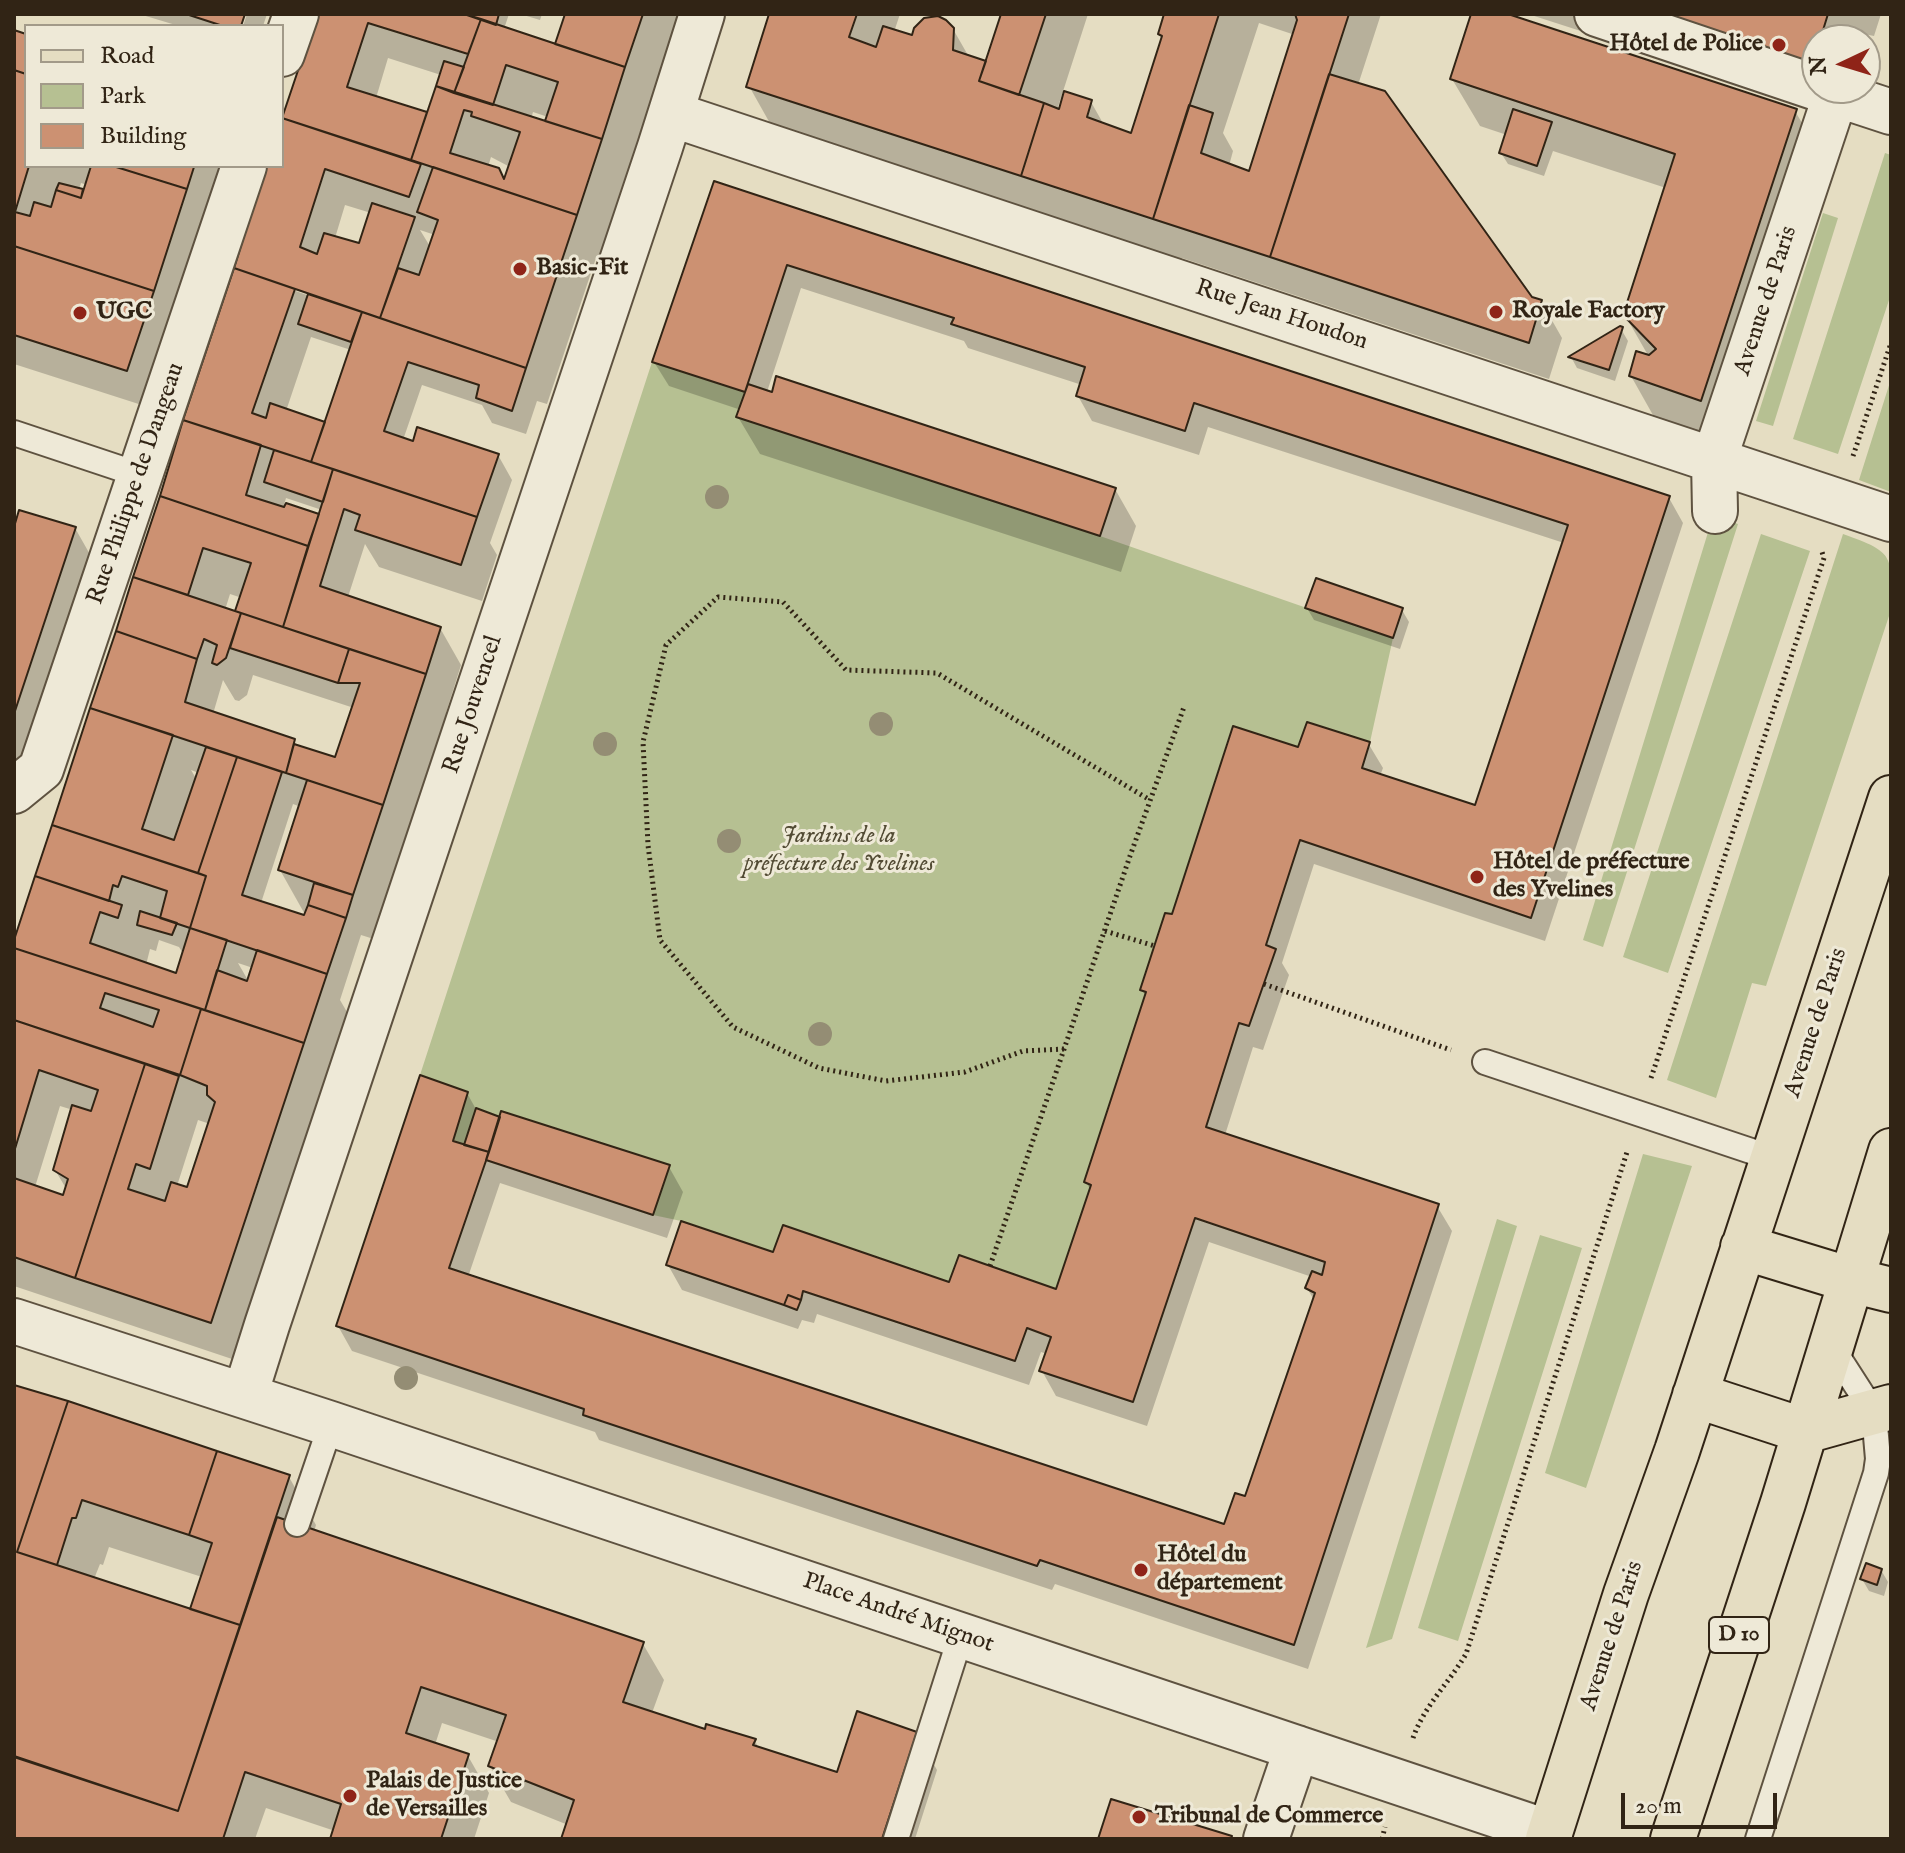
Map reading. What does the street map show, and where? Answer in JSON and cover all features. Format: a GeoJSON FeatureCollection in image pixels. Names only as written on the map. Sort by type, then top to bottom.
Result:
{"type":"FeatureCollection","features":[{"type":"Feature","properties":{"kind":"main road","name":"Avenue de Paris"},"geometry":{"type":"LineString","coordinates":[[1556,1837],[1629,1583],[1695,1395],[1891,798]]}},
{"type":"Feature","properties":{"kind":"main road","name":"D 10"},"geometry":{"type":"LineString","coordinates":[[1673,1839],[1831,1346],[1871,1285],[1891,1151]]}},
{"type":"Feature","properties":{"kind":"main road"},"geometry":{"type":"LineString","coordinates":[[1743,1247],[1871,1285]]}},
{"type":"Feature","properties":{"kind":"main road"},"geometry":{"type":"LineString","coordinates":[[1695,1395],[1805,1431],[1882,1410]]}},
{"type":"Feature","properties":{"kind":"street"},"geometry":{"type":"LineString","coordinates":[[284,48],[296,14]]}},
{"type":"Feature","properties":{"kind":"street","name":"Rue Jouvencel"},"geometry":{"type":"LineString","coordinates":[[245,1395],[702,14]]}},
{"type":"Feature","properties":{"kind":"street"},"geometry":{"type":"LineString","coordinates":[[1597,14],[1801,82]]}},
{"type":"Feature","properties":{"kind":"street","name":"Avenue de Paris"},"geometry":{"type":"LineString","coordinates":[[1715,511],[1714,460],[1820,104]]}},
{"type":"Feature","properties":{"kind":"street"},"geometry":{"type":"LineString","coordinates":[[1867,104],[1891,112]]}},
{"type":"Feature","properties":{"kind":"street","name":"Rue Jean Houdon"},"geometry":{"type":"LineString","coordinates":[[671,114],[1891,519]]}},
{"type":"Feature","properties":{"kind":"street","name":"Rue Philippe de Dangeau"},"geometry":{"type":"LineString","coordinates":[[14,791],[41,769],[243,168]]}},
{"type":"Feature","properties":{"kind":"street","name":"Place André Mignot"},"geometry":{"type":"LineString","coordinates":[[14,1321],[245,1395],[1556,1837]]}},
{"type":"Feature","properties":{"kind":"street"},"geometry":{"type":"LineString","coordinates":[[1266,1839],[1297,1748]]}},
{"type":"Feature","properties":{"kind":"lane"},"geometry":{"type":"LineString","coordinates":[[14,433],[140,475]]}},
{"type":"Feature","properties":{"kind":"lane"},"geometry":{"type":"LineString","coordinates":[[1485,1062],[1772,1158]]}},
{"type":"Feature","properties":{"kind":"lane"},"geometry":{"type":"LineString","coordinates":[[1758,1839],[1876,1473],[1882,1410],[1831,1346]]}},
{"type":"Feature","properties":{"kind":"lane"},"geometry":{"type":"LineString","coordinates":[[297,1524],[331,1424]]}},
{"type":"Feature","properties":{"kind":"lane"},"geometry":{"type":"LineString","coordinates":[[896,1839],[961,1635]]}},
{"type":"Feature","properties":{"kind":"path"},"geometry":{"type":"LineString","coordinates":[[1466,1654],[1639,1113],[1824,558],[1805,490],[1850,465],[1891,343]]}},
{"type":"Feature","properties":{"kind":"path"},"geometry":{"type":"LineString","coordinates":[[1064,1049],[1023,1051],[965,1072],[886,1081],[819,1068],[733,1027],[660,940],[648,845],[643,742],[666,645],[718,597],[783,602],[846,670],[937,673],[1150,800]]}},
{"type":"Feature","properties":{"kind":"path"},"geometry":{"type":"LineString","coordinates":[[990,1266],[1184,707]]}},
{"type":"Feature","properties":{"kind":"path"},"geometry":{"type":"LineString","coordinates":[[1105,931],[1155,946]]}},
{"type":"Feature","properties":{"kind":"path"},"geometry":{"type":"LineString","coordinates":[[1264,984],[1485,1062]]}},
{"type":"Feature","properties":{"kind":"green space"},"geometry":{"type":"Polygon","coordinates":[[[1885,153],[1891,155],[1891,294],[1838,454],[1793,439],[1885,153]]]}},
{"type":"Feature","properties":{"kind":"green space"},"geometry":{"type":"Polygon","coordinates":[[[1823,213],[1838,218],[1773,426],[1756,421],[1823,213]]]}},
{"type":"Feature","properties":{"kind":"green space","name":"Jardins de la préfecture des Yvelines"},"geometry":{"type":"Polygon","coordinates":[[[652,362],[745,392],[737,417],[1100,536],[1393,638],[1370,742],[1308,722],[1298,747],[1232,727],[1172,914],[1140,990],[1146,992],[1084,1181],[1091,1185],[1056,1289],[959,1255],[949,1282],[784,1225],[773,1252],[681,1221],[653,1215],[670,1166],[476,1109],[464,1145],[453,1141],[468,1092],[420,1075],[652,362]]]}},
{"type":"Feature","properties":{"kind":"green space"},"geometry":{"type":"Polygon","coordinates":[[[1891,379],[1891,492],[1859,480],[1891,379]]]}},
{"type":"Feature","properties":{"kind":"green space"},"geometry":{"type":"Polygon","coordinates":[[[1713,516],[1738,524],[1603,947],[1583,940],[1713,516]]]}},
{"type":"Feature","properties":{"kind":"green space"},"geometry":{"type":"Polygon","coordinates":[[[1761,534],[1810,551],[1668,973],[1623,957],[1761,534]]]}},
{"type":"Feature","properties":{"kind":"green space"},"geometry":{"type":"Polygon","coordinates":[[[1843,534],[1873,546],[1887,559],[1891,578],[1891,610],[1766,986],[1752,983],[1716,1098],[1667,1080],[1843,534]]]}},
{"type":"Feature","properties":{"kind":"green space"},"geometry":{"type":"Polygon","coordinates":[[[1643,1154],[1692,1166],[1586,1488],[1545,1473],[1643,1154]]]}},
{"type":"Feature","properties":{"kind":"green space"},"geometry":{"type":"Polygon","coordinates":[[[1497,1219],[1517,1226],[1392,1639],[1366,1648],[1497,1219]]]}},
{"type":"Feature","properties":{"kind":"green space"},"geometry":{"type":"Polygon","coordinates":[[[1540,1235],[1582,1248],[1458,1641],[1418,1628],[1540,1235]]]}},
{"type":"Feature","properties":{"kind":"building"},"geometry":{"type":"Polygon","coordinates":[[[186,14],[245,14],[242,24],[217,24],[186,14]]]}},
{"type":"Feature","properties":{"kind":"building"},"geometry":{"type":"Polygon","coordinates":[[[317,14],[464,14],[481,19],[468,54],[368,23],[347,87],[427,112],[411,160],[284,119],[317,14]]]}},
{"type":"Feature","properties":{"kind":"building"},"geometry":{"type":"Polygon","coordinates":[[[464,14],[499,14],[496,25],[464,14]]]}},
{"type":"Feature","properties":{"kind":"building"},"geometry":{"type":"Polygon","coordinates":[[[565,14],[643,14],[625,67],[555,44],[565,14]]]}},
{"type":"Feature","properties":{"kind":"building"},"geometry":{"type":"Polygon","coordinates":[[[769,14],[857,14],[849,37],[876,47],[883,26],[912,35],[914,28],[924,18],[938,16],[946,20],[954,28],[953,50],[986,61],[979,81],[1044,103],[1021,176],[746,87],[769,14]]]}},
{"type":"Feature","properties":{"kind":"building"},"geometry":{"type":"Polygon","coordinates":[[[1001,14],[1046,14],[1019,95],[979,81],[1001,14]]]}},
{"type":"Feature","properties":{"kind":"building"},"geometry":{"type":"Polygon","coordinates":[[[1164,14],[1219,14],[1153,219],[1021,176],[1044,103],[1059,109],[1064,91],[1092,100],[1087,117],[1131,133],[1162,36],[1158,34],[1164,14]]]}},
{"type":"Feature","properties":{"kind":"building"},"geometry":{"type":"Polygon","coordinates":[[[1295,14],[1349,14],[1270,257],[1153,219],[1189,105],[1213,113],[1201,153],[1249,171],[1297,20],[1295,14]]]}},
{"type":"Feature","properties":{"kind":"building"},"geometry":{"type":"Polygon","coordinates":[[[1471,14],[1508,14],[1797,109],[1701,401],[1629,376],[1636,351],[1649,355],[1656,349],[1623,315],[1675,154],[1450,79],[1471,14]]]}},
{"type":"Feature","properties":{"kind":"building","name":"Hôtel de Police"},"geometry":{"type":"Polygon","coordinates":[[[1645,14],[1828,14],[1825,24],[1801,24],[1801,64],[1645,14]]]}},
{"type":"Feature","properties":{"kind":"building"},"geometry":{"type":"Polygon","coordinates":[[[481,19],[625,67],[602,139],[545,121],[558,82],[506,65],[493,105],[454,93],[481,19]]]}},
{"type":"Feature","properties":{"kind":"building"},"geometry":{"type":"Polygon","coordinates":[[[14,30],[24,33],[24,73],[14,70],[14,30]]]}},
{"type":"Feature","properties":{"kind":"building"},"geometry":{"type":"Polygon","coordinates":[[[444,61],[464,67],[454,93],[436,86],[444,61]]]}},
{"type":"Feature","properties":{"kind":"building"},"geometry":{"type":"Polygon","coordinates":[[[14,70],[24,73],[24,168],[28,168],[15,212],[30,216],[34,202],[51,207],[56,190],[81,198],[90,168],[119,168],[187,189],[154,291],[14,246],[14,70]]]}},
{"type":"Feature","properties":{"kind":"building"},"geometry":{"type":"Polygon","coordinates":[[[1329,74],[1385,91],[1532,297],[1542,300],[1529,343],[1270,257],[1329,74]]]}},
{"type":"Feature","properties":{"kind":"building"},"geometry":{"type":"Polygon","coordinates":[[[436,86],[602,139],[577,215],[411,160],[436,86]],[[464,110],[450,153],[499,168],[504,179],[520,132],[471,116],[472,112],[464,110]]]}},
{"type":"Feature","properties":{"kind":"building"},"geometry":{"type":"Polygon","coordinates":[[[1513,109],[1552,122],[1537,166],[1499,153],[1513,109]]]}},
{"type":"Feature","properties":{"kind":"building"},"geometry":{"type":"Polygon","coordinates":[[[284,119],[421,164],[409,197],[325,169],[300,247],[317,254],[324,233],[359,243],[372,203],[415,217],[380,318],[234,268],[265,168],[284,168],[284,119]]]}},
{"type":"Feature","properties":{"kind":"building"},"geometry":{"type":"Polygon","coordinates":[[[433,167],[577,215],[526,368],[380,318],[398,268],[419,275],[438,220],[417,212],[433,167]]]}},
{"type":"Feature","properties":{"kind":"building"},"geometry":{"type":"Polygon","coordinates":[[[119,168],[194,168],[187,189],[119,168]]]}},
{"type":"Feature","properties":{"kind":"building","name":"Hôtel de préfecture des Yvelines"},"geometry":{"type":"Polygon","coordinates":[[[714,181],[1670,496],[1531,918],[1300,840],[1266,945],[1276,949],[1249,1026],[1239,1023],[1206,1127],[1439,1204],[1294,1645],[1040,1560],[1037,1566],[583,1415],[584,1409],[336,1326],[420,1075],[468,1092],[453,1141],[489,1152],[449,1268],[1224,1524],[1235,1493],[1245,1496],[1315,1293],[1305,1288],[1312,1271],[1322,1275],[1325,1262],[1195,1218],[1133,1402],[1039,1371],[1051,1337],[1027,1328],[1015,1361],[803,1291],[801,1300],[788,1295],[784,1305],[666,1265],[681,1221],[773,1252],[783,1225],[949,1282],[959,1255],[1056,1289],[1091,1185],[1084,1182],[1146,992],[1140,990],[1165,913],[1172,914],[1233,726],[1298,747],[1307,722],[1370,742],[1362,768],[1475,805],[1568,525],[1194,403],[1185,431],[1076,396],[1085,367],[951,324],[954,318],[787,265],[745,392],[652,362],[714,181]]]}},
{"type":"Feature","properties":{"kind":"building"},"geometry":{"type":"Polygon","coordinates":[[[59,183],[83,189],[81,198],[56,190],[59,183]]]}},
{"type":"Feature","properties":{"kind":"building","name":"UGC"},"geometry":{"type":"Polygon","coordinates":[[[14,246],[154,291],[127,371],[14,335],[14,246]]]}},
{"type":"Feature","properties":{"kind":"building"},"geometry":{"type":"Polygon","coordinates":[[[234,268],[295,289],[252,413],[266,418],[270,403],[325,422],[311,462],[183,420],[234,268]]]}},
{"type":"Feature","properties":{"kind":"building"},"geometry":{"type":"Polygon","coordinates":[[[308,294],[362,312],[351,342],[298,324],[308,294]]]}},
{"type":"Feature","properties":{"kind":"building"},"geometry":{"type":"Polygon","coordinates":[[[362,312],[526,368],[512,411],[476,398],[479,385],[408,362],[384,431],[413,441],[417,427],[499,454],[477,517],[311,462],[362,312]]]}},
{"type":"Feature","properties":{"kind":"building"},"geometry":{"type":"Polygon","coordinates":[[[1623,327],[1609,370],[1568,357],[1623,327]]]}},
{"type":"Feature","properties":{"kind":"building"},"geometry":{"type":"Polygon","coordinates":[[[776,376],[1116,488],[1100,536],[736,417],[748,384],[772,392],[776,376]]]}},
{"type":"Feature","properties":{"kind":"building"},"geometry":{"type":"Polygon","coordinates":[[[183,420],[261,445],[246,495],[319,514],[308,546],[160,496],[183,420]]]}},
{"type":"Feature","properties":{"kind":"building"},"geometry":{"type":"Polygon","coordinates":[[[274,450],[333,469],[323,502],[264,482],[274,450]]]}},
{"type":"Feature","properties":{"kind":"building"},"geometry":{"type":"Polygon","coordinates":[[[333,469],[477,517],[461,565],[355,530],[360,515],[344,509],[320,586],[441,627],[426,674],[283,627],[333,469]]]}},
{"type":"Feature","properties":{"kind":"building"},"geometry":{"type":"Polygon","coordinates":[[[160,496],[308,546],[283,627],[235,611],[251,563],[203,548],[188,595],[133,577],[160,496]]]}},
{"type":"Feature","properties":{"kind":"building"},"geometry":{"type":"Polygon","coordinates":[[[19,510],[76,527],[14,714],[14,527],[19,510]]]}},
{"type":"Feature","properties":{"kind":"building"},"geometry":{"type":"Polygon","coordinates":[[[133,577],[241,613],[226,658],[217,665],[212,663],[217,645],[204,639],[197,659],[116,631],[133,577]]]}},
{"type":"Feature","properties":{"kind":"building"},"geometry":{"type":"Polygon","coordinates":[[[1316,578],[1403,608],[1393,638],[1305,608],[1316,578]]]}},
{"type":"Feature","properties":{"kind":"building"},"geometry":{"type":"Polygon","coordinates":[[[241,613],[349,649],[338,683],[230,648],[241,613]]]}},
{"type":"Feature","properties":{"kind":"building"},"geometry":{"type":"Polygon","coordinates":[[[116,631],[197,659],[185,702],[295,739],[286,773],[90,708],[116,631]]]}},
{"type":"Feature","properties":{"kind":"building"},"geometry":{"type":"Polygon","coordinates":[[[349,649],[426,674],[383,805],[286,773],[294,744],[335,757],[360,683],[338,683],[349,649]]]}},
{"type":"Feature","properties":{"kind":"building"},"geometry":{"type":"Polygon","coordinates":[[[90,708],[173,735],[142,829],[174,840],[206,747],[237,757],[198,873],[52,825],[90,708]]]}},
{"type":"Feature","properties":{"kind":"building"},"geometry":{"type":"Polygon","coordinates":[[[237,757],[282,772],[242,895],[304,915],[308,905],[346,918],[327,974],[190,928],[206,876],[198,873],[237,757]]]}},
{"type":"Feature","properties":{"kind":"building"},"geometry":{"type":"Polygon","coordinates":[[[307,780],[383,805],[353,895],[278,870],[307,780]]]}},
{"type":"Feature","properties":{"kind":"building"},"geometry":{"type":"Polygon","coordinates":[[[52,825],[206,876],[190,928],[160,918],[167,891],[122,876],[118,887],[113,885],[109,901],[35,876],[52,825]]]}},
{"type":"Feature","properties":{"kind":"building"},"geometry":{"type":"Polygon","coordinates":[[[35,876],[122,905],[118,918],[100,912],[90,943],[176,973],[190,928],[227,940],[205,1010],[14,948],[35,876]]]}},
{"type":"Feature","properties":{"kind":"building"},"geometry":{"type":"Polygon","coordinates":[[[314,883],[353,895],[346,918],[308,905],[314,883]]]}},
{"type":"Feature","properties":{"kind":"building"},"geometry":{"type":"Polygon","coordinates":[[[140,911],[177,923],[172,935],[137,925],[140,911]]]}},
{"type":"Feature","properties":{"kind":"building"},"geometry":{"type":"Polygon","coordinates":[[[14,948],[201,1009],[180,1075],[14,1020],[14,948]],[[105,993],[100,1008],[153,1027],[159,1010],[105,993]]]}},
{"type":"Feature","properties":{"kind":"building"},"geometry":{"type":"Polygon","coordinates":[[[257,950],[327,974],[304,1043],[205,1010],[217,970],[247,981],[257,950]]]}},
{"type":"Feature","properties":{"kind":"building"},"geometry":{"type":"Polygon","coordinates":[[[201,1009],[304,1043],[211,1323],[75,1278],[145,1064],[179,1076],[150,1169],[136,1164],[128,1189],[165,1201],[171,1182],[187,1187],[215,1102],[207,1095],[207,1086],[180,1075],[201,1009]]]}},
{"type":"Feature","properties":{"kind":"building"},"geometry":{"type":"Polygon","coordinates":[[[14,1020],[145,1064],[75,1278],[14,1257],[14,1178],[63,1195],[68,1179],[53,1170],[72,1105],[91,1111],[98,1090],[39,1070],[14,1152],[14,1020]]]}},
{"type":"Feature","properties":{"kind":"building"},"geometry":{"type":"Polygon","coordinates":[[[476,1108],[500,1117],[489,1152],[464,1145],[476,1108]]]}},
{"type":"Feature","properties":{"kind":"building"},"geometry":{"type":"Polygon","coordinates":[[[501,1111],[670,1165],[653,1215],[486,1160],[501,1111]]]}},
{"type":"Feature","properties":{"kind":"building"},"geometry":{"type":"Polygon","coordinates":[[[788,1295],[801,1300],[797,1310],[784,1305],[788,1295]]]}},
{"type":"Feature","properties":{"kind":"building"},"geometry":{"type":"Polygon","coordinates":[[[14,1385],[68,1401],[17,1552],[240,1625],[178,1811],[14,1757],[14,1385]]]}},
{"type":"Feature","properties":{"kind":"building"},"geometry":{"type":"Polygon","coordinates":[[[68,1401],[217,1451],[189,1535],[82,1500],[76,1518],[72,1518],[57,1565],[17,1552],[68,1401]]]}},
{"type":"Feature","properties":{"kind":"building"},"geometry":{"type":"Polygon","coordinates":[[[217,1451],[290,1475],[240,1625],[190,1609],[212,1543],[189,1535],[217,1451]]]}},
{"type":"Feature","properties":{"kind":"building","name":"Palais de Justice de Versailles"},"geometry":{"type":"Polygon","coordinates":[[[277,1517],[644,1642],[623,1702],[705,1729],[706,1724],[756,1739],[753,1745],[837,1772],[857,1711],[917,1732],[882,1839],[561,1839],[574,1800],[488,1766],[506,1715],[421,1687],[406,1733],[469,1754],[441,1839],[330,1839],[341,1804],[245,1772],[223,1839],[14,1839],[14,1756],[178,1811],[277,1517]]]}},
{"type":"Feature","properties":{"kind":"building"},"geometry":{"type":"Polygon","coordinates":[[[1866,1563],[1882,1569],[1877,1585],[1860,1579],[1866,1563]]]}},
{"type":"Feature","properties":{"kind":"building","name":"Tribunal de Commerce"},"geometry":{"type":"Polygon","coordinates":[[[1111,1799],[1232,1836],[1231,1839],[1098,1839],[1111,1799]]]}},
{"type":"Feature","properties":{"kind":"place","name":"Hôtel de Police"},"geometry":{"type":"Point","coordinates":[1779,45]}},
{"type":"Feature","properties":{"kind":"place","name":"Basic-Fit"},"geometry":{"type":"Point","coordinates":[520,269]}},
{"type":"Feature","properties":{"kind":"place","name":"Royale Factory"},"geometry":{"type":"Point","coordinates":[1496,312]}},
{"type":"Feature","properties":{"kind":"place","name":"UGC"},"geometry":{"type":"Point","coordinates":[80,313]}},
{"type":"Feature","properties":{"kind":"place","name":"Hôtel de préfecture des Yvelines"},"geometry":{"type":"Point","coordinates":[1477,877]}},
{"type":"Feature","properties":{"kind":"place","name":"Hôtel du département"},"geometry":{"type":"Point","coordinates":[1141,1570]}},
{"type":"Feature","properties":{"kind":"place","name":"Palais de Justice de Versailles"},"geometry":{"type":"Point","coordinates":[350,1796]}},
{"type":"Feature","properties":{"kind":"place","name":"Tribunal de Commerce"},"geometry":{"type":"Point","coordinates":[1139,1817]}}]}
